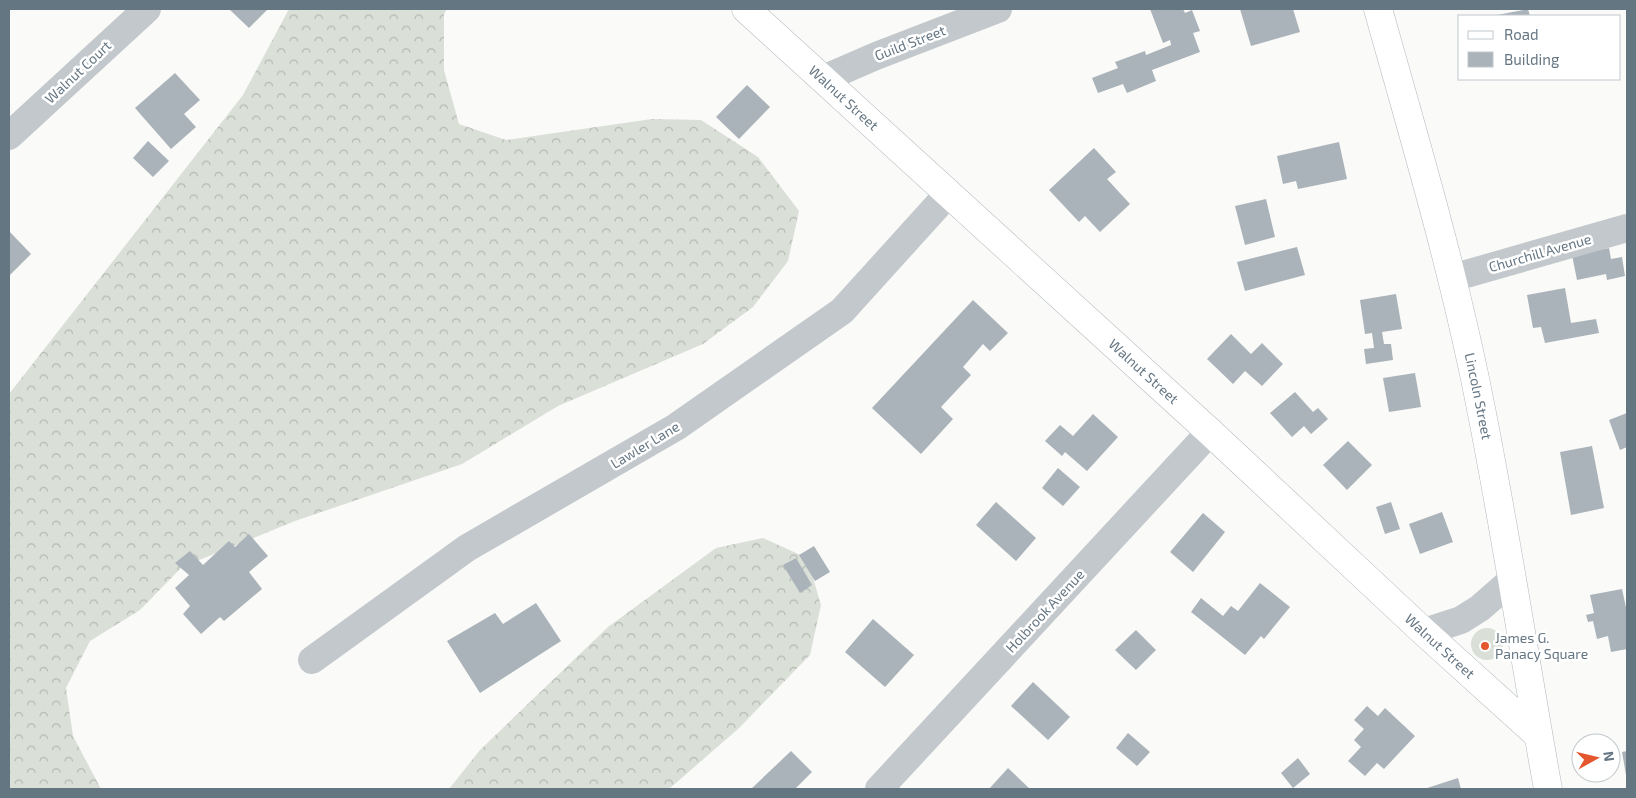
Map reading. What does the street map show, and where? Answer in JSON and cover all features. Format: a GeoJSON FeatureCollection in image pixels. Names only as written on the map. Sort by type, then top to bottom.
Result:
{"type":"FeatureCollection","features":[{"type":"Feature","properties":{"kind":"street","name":"Walnut Court"},"geometry":{"type":"LineString","coordinates":[[9,136],[147,9]]}},
{"type":"Feature","properties":{"kind":"street","name":"Walnut Street"},"geometry":{"type":"LineString","coordinates":[[746,9],[1210,432],[1538,736]]}},
{"type":"Feature","properties":{"kind":"street","name":"Guild Street"},"geometry":{"type":"LineString","coordinates":[[822,80],[876,56],[998,9]]}},
{"type":"Feature","properties":{"kind":"street","name":"Lincoln Street"},"geometry":{"type":"LineString","coordinates":[[1377,11],[1452,278],[1489,448],[1548,789]]}},
{"type":"Feature","properties":{"kind":"street","name":"Lawler Lane"},"geometry":{"type":"LineString","coordinates":[[312,660],[467,548],[676,427],[842,311],[948,194]]}},
{"type":"Feature","properties":{"kind":"street","name":"Churchill Avenue"},"geometry":{"type":"LineString","coordinates":[[1452,278],[1627,228]]}},
{"type":"Feature","properties":{"kind":"street","name":"Holbrook Avenue"},"geometry":{"type":"LineString","coordinates":[[879,789],[1210,432]]}},
{"type":"Feature","properties":{"kind":"street"},"geometry":{"type":"LineString","coordinates":[[1424,632],[1461,620],[1480,608],[1512,580]]}},
{"type":"Feature","properties":{"kind":"green space"},"geometry":{"type":"Polygon","coordinates":[[[289,9],[447,9],[444,14],[444,70],[459,124],[506,140],[652,119],[701,120],[758,157],[799,211],[788,261],[753,307],[703,344],[558,406],[462,464],[295,521],[182,567],[140,610],[90,641],[66,688],[73,736],[101,789],[9,789],[9,394],[243,95],[289,9]]]}},
{"type":"Feature","properties":{"kind":"green space"},"geometry":{"type":"Polygon","coordinates":[[[763,538],[807,558],[821,605],[810,655],[738,729],[669,789],[449,789],[480,750],[608,627],[716,548],[763,538]]]}},
{"type":"Feature","properties":{"kind":"green space"},"geometry":{"type":"Polygon","coordinates":[[[1487,628],[1498,633],[1503,644],[1498,655],[1487,660],[1476,655],[1471,644],[1476,633],[1487,628]]]}},
{"type":"Feature","properties":{"kind":"building"},"geometry":{"type":"Polygon","coordinates":[[[229,9],[268,9],[249,28],[229,9]]]}},
{"type":"Feature","properties":{"kind":"building"},"geometry":{"type":"Polygon","coordinates":[[[1150,9],[1183,9],[1185,13],[1192,10],[1200,31],[1193,33],[1200,52],[1152,70],[1156,81],[1127,93],[1123,84],[1098,93],[1092,78],[1118,68],[1115,62],[1145,51],[1146,55],[1171,45],[1170,40],[1163,43],[1150,9]]]}},
{"type":"Feature","properties":{"kind":"building"},"geometry":{"type":"Polygon","coordinates":[[[1240,9],[1293,9],[1300,32],[1251,46],[1240,9]]]}},
{"type":"Feature","properties":{"kind":"building"},"geometry":{"type":"Polygon","coordinates":[[[1528,9],[1530,15],[1497,15],[1528,9]]]}},
{"type":"Feature","properties":{"kind":"building"},"geometry":{"type":"Polygon","coordinates":[[[175,73],[200,100],[184,114],[196,127],[171,149],[135,108],[175,73]]]}},
{"type":"Feature","properties":{"kind":"building"},"geometry":{"type":"Polygon","coordinates":[[[747,85],[770,107],[739,139],[716,117],[747,85]]]}},
{"type":"Feature","properties":{"kind":"building"},"geometry":{"type":"Polygon","coordinates":[[[148,141],[169,161],[153,177],[133,158],[148,141]]]}},
{"type":"Feature","properties":{"kind":"building"},"geometry":{"type":"Polygon","coordinates":[[[1339,142],[1347,179],[1298,189],[1296,181],[1283,184],[1277,156],[1339,142]]]}},
{"type":"Feature","properties":{"kind":"building"},"geometry":{"type":"Polygon","coordinates":[[[1094,148],[1116,172],[1107,179],[1130,204],[1100,232],[1085,216],[1079,222],[1049,190],[1094,148]]]}},
{"type":"Feature","properties":{"kind":"building"},"geometry":{"type":"Polygon","coordinates":[[[1266,199],[1275,237],[1245,245],[1235,206],[1266,199]]]}},
{"type":"Feature","properties":{"kind":"building"},"geometry":{"type":"Polygon","coordinates":[[[9,231],[31,254],[9,276],[9,231]]]}},
{"type":"Feature","properties":{"kind":"building"},"geometry":{"type":"Polygon","coordinates":[[[1297,247],[1305,275],[1245,291],[1237,262],[1297,247]]]}},
{"type":"Feature","properties":{"kind":"building"},"geometry":{"type":"Polygon","coordinates":[[[1609,248],[1611,259],[1622,257],[1625,276],[1607,280],[1606,274],[1577,280],[1572,255],[1609,248]]]}},
{"type":"Feature","properties":{"kind":"building"},"geometry":{"type":"Polygon","coordinates":[[[1565,288],[1571,323],[1596,319],[1599,333],[1545,343],[1541,327],[1533,328],[1527,295],[1565,288]]]}},
{"type":"Feature","properties":{"kind":"building"},"geometry":{"type":"Polygon","coordinates":[[[1396,294],[1402,329],[1382,332],[1384,344],[1391,344],[1393,360],[1366,364],[1364,349],[1374,348],[1372,333],[1365,334],[1360,300],[1396,294]]]}},
{"type":"Feature","properties":{"kind":"building"},"geometry":{"type":"Polygon","coordinates":[[[973,300],[1008,333],[990,351],[983,344],[963,367],[971,375],[941,407],[953,419],[921,454],[872,408],[973,300]]]}},
{"type":"Feature","properties":{"kind":"building"},"geometry":{"type":"Polygon","coordinates":[[[1231,334],[1251,354],[1262,343],[1283,364],[1262,386],[1245,371],[1233,384],[1207,359],[1231,334]]]}},
{"type":"Feature","properties":{"kind":"building"},"geometry":{"type":"Polygon","coordinates":[[[1415,373],[1421,407],[1389,412],[1383,378],[1415,373]]]}},
{"type":"Feature","properties":{"kind":"building"},"geometry":{"type":"Polygon","coordinates":[[[1295,392],[1313,412],[1318,408],[1328,419],[1311,434],[1304,426],[1292,437],[1270,413],[1295,392]]]}},
{"type":"Feature","properties":{"kind":"building"},"geometry":{"type":"Polygon","coordinates":[[[1627,413],[1627,447],[1620,450],[1609,420],[1627,413]]]}},
{"type":"Feature","properties":{"kind":"building"},"geometry":{"type":"Polygon","coordinates":[[[1093,414],[1118,437],[1087,471],[1065,452],[1062,456],[1045,441],[1060,425],[1073,436],[1093,414]]]}},
{"type":"Feature","properties":{"kind":"building"},"geometry":{"type":"Polygon","coordinates":[[[1348,441],[1372,465],[1347,490],[1323,465],[1348,441]]]}},
{"type":"Feature","properties":{"kind":"building"},"geometry":{"type":"Polygon","coordinates":[[[1592,446],[1604,508],[1571,515],[1560,452],[1592,446]]]}},
{"type":"Feature","properties":{"kind":"building"},"geometry":{"type":"Polygon","coordinates":[[[1058,468],[1080,487],[1063,506],[1042,488],[1058,468]]]}},
{"type":"Feature","properties":{"kind":"building"},"geometry":{"type":"Polygon","coordinates":[[[996,502],[1036,538],[1016,561],[976,525],[996,502]]]}},
{"type":"Feature","properties":{"kind":"building"},"geometry":{"type":"Polygon","coordinates":[[[1391,502],[1400,529],[1385,534],[1376,507],[1391,502]]]}},
{"type":"Feature","properties":{"kind":"building"},"geometry":{"type":"Polygon","coordinates":[[[1442,512],[1453,542],[1420,554],[1409,524],[1442,512]]]}},
{"type":"Feature","properties":{"kind":"building"},"geometry":{"type":"Polygon","coordinates":[[[1203,513],[1225,532],[1193,572],[1170,552],[1203,513]]]}},
{"type":"Feature","properties":{"kind":"building"},"geometry":{"type":"Polygon","coordinates":[[[249,534],[268,556],[249,572],[262,589],[224,621],[220,617],[201,634],[183,614],[190,606],[175,588],[189,575],[175,563],[190,551],[203,565],[229,541],[235,547],[249,534]]]}},
{"type":"Feature","properties":{"kind":"building"},"geometry":{"type":"Polygon","coordinates":[[[814,546],[830,572],[815,581],[799,555],[814,546]]]}},
{"type":"Feature","properties":{"kind":"building"},"geometry":{"type":"Polygon","coordinates":[[[796,558],[812,585],[800,593],[783,565],[796,558]]]}},
{"type":"Feature","properties":{"kind":"building"},"geometry":{"type":"Polygon","coordinates":[[[1260,583],[1290,607],[1264,639],[1261,636],[1245,655],[1191,612],[1201,598],[1223,616],[1231,606],[1238,611],[1260,583]]]}},
{"type":"Feature","properties":{"kind":"building"},"geometry":{"type":"Polygon","coordinates":[[[1622,589],[1627,612],[1627,649],[1611,652],[1608,636],[1597,639],[1593,621],[1588,622],[1586,615],[1594,613],[1590,595],[1622,589]]]}},
{"type":"Feature","properties":{"kind":"building"},"geometry":{"type":"Polygon","coordinates":[[[536,603],[561,641],[480,693],[447,641],[495,613],[503,624],[536,603]]]}},
{"type":"Feature","properties":{"kind":"building"},"geometry":{"type":"Polygon","coordinates":[[[873,619],[914,655],[885,687],[845,652],[873,619]]]}},
{"type":"Feature","properties":{"kind":"building"},"geometry":{"type":"Polygon","coordinates":[[[1136,630],[1156,650],[1136,670],[1115,650],[1136,630]]]}},
{"type":"Feature","properties":{"kind":"building"},"geometry":{"type":"Polygon","coordinates":[[[1033,682],[1070,717],[1048,740],[1011,706],[1033,682]]]}},
{"type":"Feature","properties":{"kind":"building"},"geometry":{"type":"Polygon","coordinates":[[[1367,706],[1378,716],[1385,708],[1415,736],[1384,769],[1377,763],[1365,776],[1348,761],[1361,747],[1354,740],[1364,729],[1354,720],[1367,706]]]}},
{"type":"Feature","properties":{"kind":"building"},"geometry":{"type":"Polygon","coordinates":[[[1128,733],[1150,752],[1137,766],[1116,748],[1128,733]]]}},
{"type":"Feature","properties":{"kind":"building"},"geometry":{"type":"Polygon","coordinates":[[[791,751],[812,772],[795,789],[751,789],[791,751]]]}},
{"type":"Feature","properties":{"kind":"building"},"geometry":{"type":"Polygon","coordinates":[[[1627,751],[1627,775],[1626,775],[1622,752],[1627,751]]]}},
{"type":"Feature","properties":{"kind":"building"},"geometry":{"type":"Polygon","coordinates":[[[1298,758],[1310,774],[1293,788],[1281,773],[1298,758]]]}},
{"type":"Feature","properties":{"kind":"building"},"geometry":{"type":"Polygon","coordinates":[[[1008,768],[1030,789],[989,789],[1008,768]]]}},
{"type":"Feature","properties":{"kind":"building"},"geometry":{"type":"Polygon","coordinates":[[[1458,778],[1461,789],[1424,789],[1458,778]]]}},
{"type":"Feature","properties":{"kind":"place","name":"James G. Panacy Square"},"geometry":{"type":"Point","coordinates":[1485,646]}}]}
